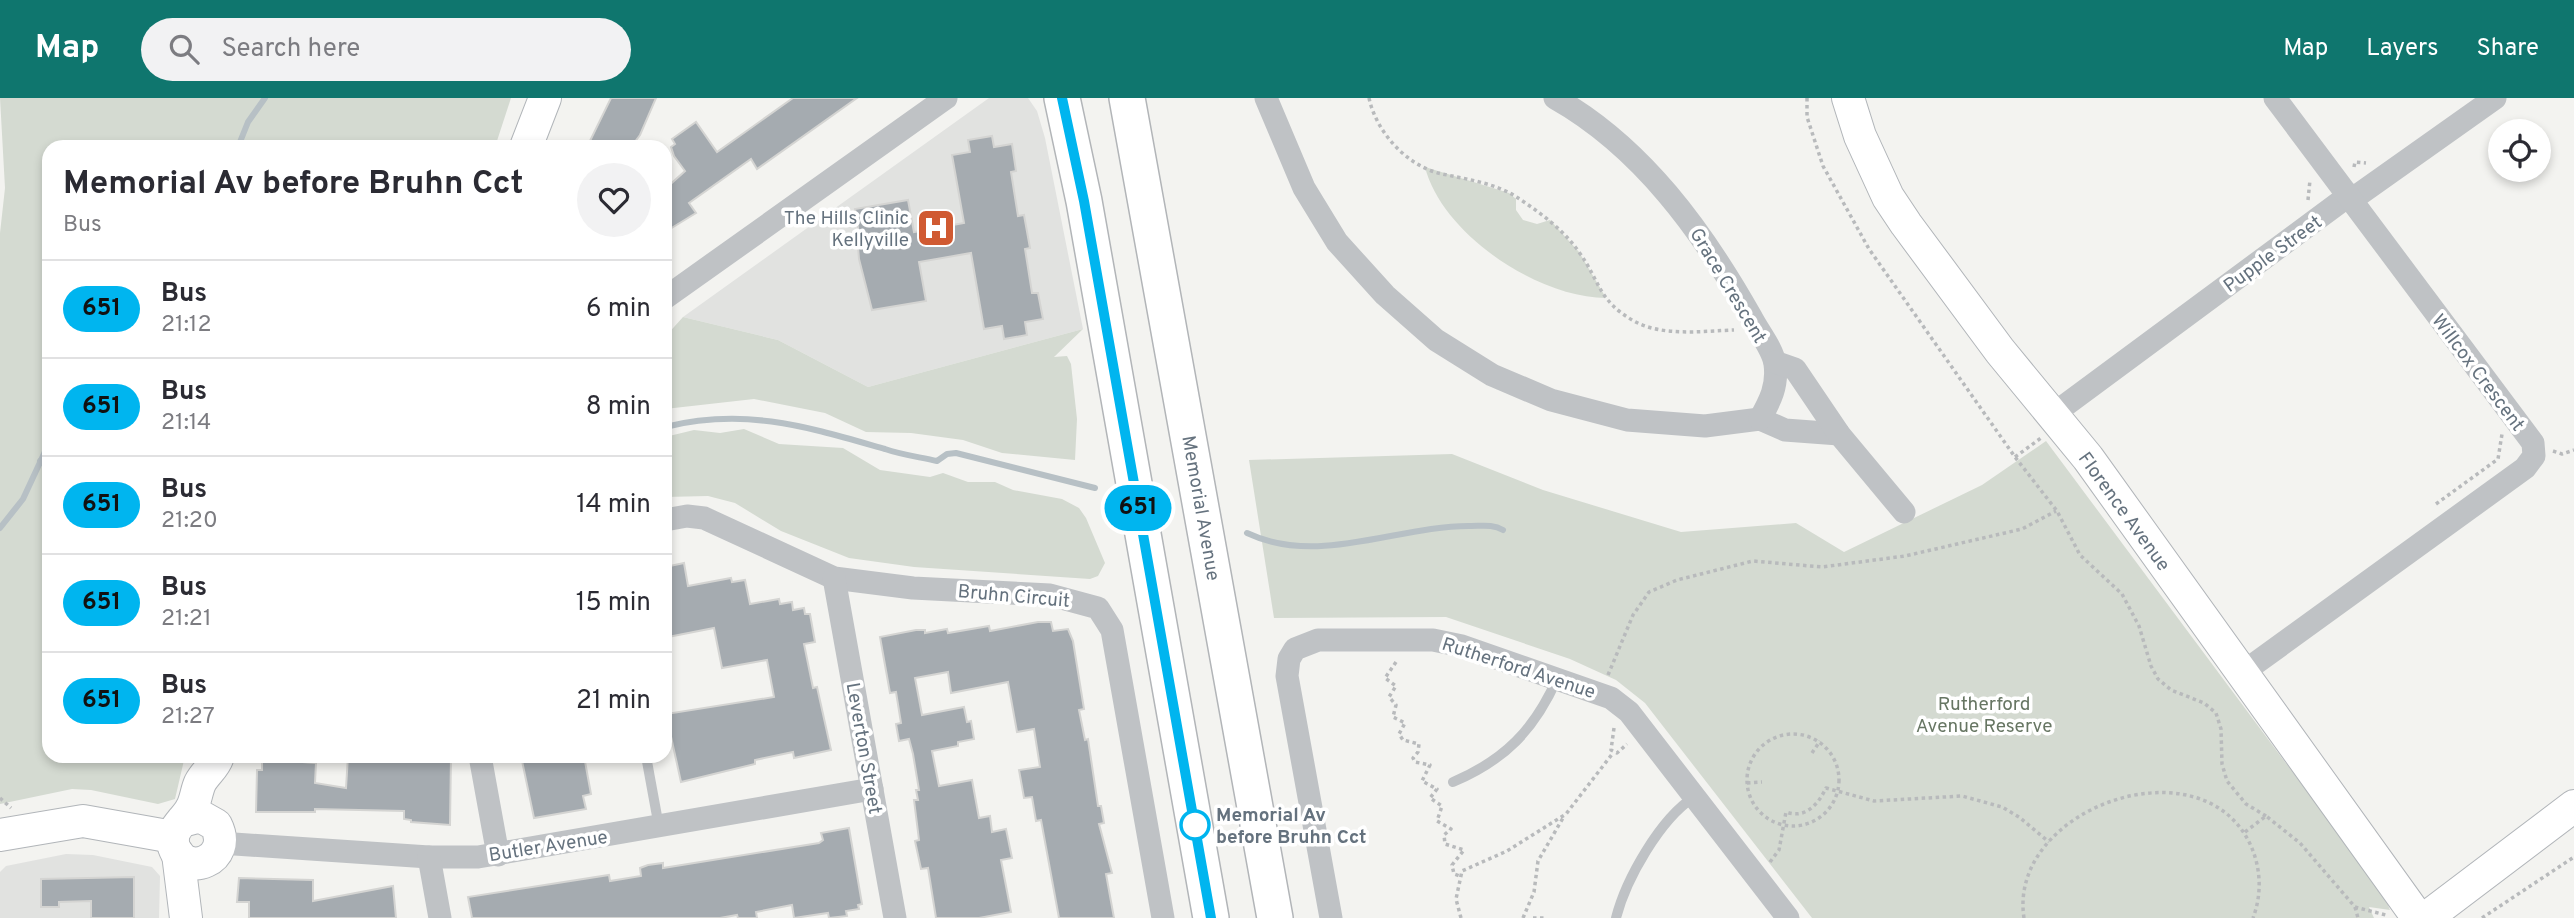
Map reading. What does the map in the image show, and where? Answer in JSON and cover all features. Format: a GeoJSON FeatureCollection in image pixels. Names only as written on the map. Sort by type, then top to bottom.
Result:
{"type":"FeatureCollection","features":[{"type":"Feature","properties":{"kind":"main road"},"geometry":{"type":"LineString","coordinates":[[1062,98],[1084,201],[1211,918]]}},
{"type":"Feature","properties":{"kind":"main road","name":"Memorial Avenue"},"geometry":{"type":"LineString","coordinates":[[1126,98],[1275,918]]}},
{"type":"Feature","properties":{"kind":"street"},"geometry":{"type":"LineString","coordinates":[[529,140],[545,98]]}},
{"type":"Feature","properties":{"kind":"street"},"geometry":{"type":"LineString","coordinates":[[672,293],[946,98]]}},
{"type":"Feature","properties":{"kind":"street"},"geometry":{"type":"LineString","coordinates":[[1266,98],[1304,188],[1337,242],[1385,295],[1436,340],[1492,374],[1551,400],[1588,411],[1667,425],[1705,426],[1760,419],[1784,430],[1839,434]]}},
{"type":"Feature","properties":{"kind":"street","name":"Grace Crescent"},"geometry":{"type":"LineString","coordinates":[[1555,98],[1631,156],[1670,196],[1707,242],[1775,362],[1775,391],[1760,419]]}},
{"type":"Feature","properties":{"kind":"street","name":"Florence Avenue"},"geometry":{"type":"LineString","coordinates":[[1848,98],[1860,136],[1888,197],[1906,225],[2088,458],[2242,673],[2403,917]]}},
{"type":"Feature","properties":{"kind":"street","name":"Willcox Crescent"},"geometry":{"type":"LineString","coordinates":[[2242,673],[2525,468],[2534,456],[2533,443],[2275,98]]}},
{"type":"Feature","properties":{"kind":"street","name":"Pupple Street"},"geometry":{"type":"LineString","coordinates":[[2052,415],[2349,198],[2361,193],[2495,98]]}},
{"type":"Feature","properties":{"kind":"street","name":"Grace Crescent"},"geometry":{"type":"LineString","coordinates":[[1775,362],[1795,369],[1839,434],[1904,512]]}},
{"type":"Feature","properties":{"kind":"street","name":"Bruhn Circuit"},"geometry":{"type":"LineString","coordinates":[[672,519],[687,516],[704,518],[834,579],[913,588],[1050,595],[1091,604],[1104,614],[1112,630],[1163,918]]}},
{"type":"Feature","properties":{"kind":"street","name":"Leverton Street"},"geometry":{"type":"LineString","coordinates":[[834,579],[895,918]]}},
{"type":"Feature","properties":{"kind":"street","name":"Rutherford Avenue"},"geometry":{"type":"LineString","coordinates":[[1331,918],[1287,676],[1289,659],[1294,649],[1318,640],[1433,640],[1601,693],[1629,712],[1788,918]]}},
{"type":"Feature","properties":{"kind":"street"},"geometry":{"type":"LineString","coordinates":[[186,918],[184,885],[196,840],[219,784],[217,763]]}},
{"type":"Feature","properties":{"kind":"street"},"geometry":{"type":"LineString","coordinates":[[481,763],[498,855]]}},
{"type":"Feature","properties":{"kind":"street","name":"Butler Avenue"},"geometry":{"type":"LineString","coordinates":[[196,840],[429,857],[498,855],[872,789]]}},
{"type":"Feature","properties":{"kind":"street"},"geometry":{"type":"LineString","coordinates":[[2426,918],[2574,806]]}},
{"type":"Feature","properties":{"kind":"street"},"geometry":{"type":"LineString","coordinates":[[6,822],[83,821],[196,840]]}},
{"type":"Feature","properties":{"kind":"street"},"geometry":{"type":"LineString","coordinates":[[196,840],[199,918]]}},
{"type":"Feature","properties":{"kind":"street"},"geometry":{"type":"LineString","coordinates":[[429,857],[440,918]]}},
{"type":"Feature","properties":{"kind":"lane"},"geometry":{"type":"LineString","coordinates":[[1453,782],[1482,768],[1518,741],[1534,724],[1557,677]]}},
{"type":"Feature","properties":{"kind":"lane"},"geometry":{"type":"LineString","coordinates":[[647,763],[659,827]]}},
{"type":"Feature","properties":{"kind":"lane"},"geometry":{"type":"LineString","coordinates":[[1616,918],[1623,888],[1677,808],[1694,797]]}},
{"type":"Feature","properties":{"kind":"path"},"geometry":{"type":"LineString","coordinates":[[1369,98],[1386,136],[1410,160],[1435,172],[1471,179],[1509,193],[1550,220],[1579,252],[1599,291],[1616,309],[1637,323],[1662,330],[1757,329]]}},
{"type":"Feature","properties":{"kind":"path"},"geometry":{"type":"LineString","coordinates":[[1807,98],[1807,117],[1823,166],[1869,249],[2015,457],[2057,511],[2080,555],[2122,594],[2139,626],[2153,672],[2164,685],[2180,695],[2204,703],[2216,713],[2221,729],[2222,764],[2227,781],[2246,804],[2300,843],[2354,907],[2358,918]]}},
{"type":"Feature","properties":{"kind":"path"},"geometry":{"type":"LineString","coordinates":[[2308,202],[2310,176]]}},
{"type":"Feature","properties":{"kind":"path"},"geometry":{"type":"LineString","coordinates":[[2430,508],[2498,459],[2502,432]]}},
{"type":"Feature","properties":{"kind":"path"},"geometry":{"type":"LineString","coordinates":[[1601,693],[1633,615],[1649,592],[1677,580],[1753,561],[1822,567],[1905,556],[2022,529],[2057,511]]}},
{"type":"Feature","properties":{"kind":"path"},"geometry":{"type":"LineString","coordinates":[[1397,661],[1385,678],[1396,686],[1389,697],[1396,705],[1393,717],[1405,723],[1400,737],[1419,744],[1418,752],[1413,758],[1415,762],[1430,765],[1422,781],[1437,789],[1430,798],[1442,806],[1437,821],[1451,829],[1444,835],[1445,844],[1464,850],[1451,865],[1454,874],[1460,876]]}},
{"type":"Feature","properties":{"kind":"path"},"geometry":{"type":"LineString","coordinates":[[1613,753],[1609,745],[1614,728]]}},
{"type":"Feature","properties":{"kind":"path"},"geometry":{"type":"LineString","coordinates":[[1801,733],[1819,741],[1837,763],[1839,790],[1829,810],[1803,825],[1783,825],[1758,810],[1747,783],[1750,762],[1770,739],[1801,733]]}},
{"type":"Feature","properties":{"kind":"path"},"geometry":{"type":"LineString","coordinates":[[1812,753],[1819,741]]}},
{"type":"Feature","properties":{"kind":"path"},"geometry":{"type":"LineString","coordinates":[[1523,918],[1534,892],[1538,862],[1566,814],[1613,753],[1623,751],[1628,744]]}},
{"type":"Feature","properties":{"kind":"path"},"geometry":{"type":"LineString","coordinates":[[1747,783],[1762,782]]}},
{"type":"Feature","properties":{"kind":"path"},"geometry":{"type":"LineString","coordinates":[[1754,875],[1775,858],[1786,812],[1801,814],[1813,807],[1826,788],[1874,801],[1962,796],[2002,807],[2019,817],[2049,842]]}},
{"type":"Feature","properties":{"kind":"path"},"geometry":{"type":"LineString","coordinates":[[2024,918],[2023,894],[2027,876],[2049,842],[2095,808],[2147,794],[2180,793],[2197,797],[2230,816],[2245,832],[2259,873],[2260,891],[2253,918]]}},
{"type":"Feature","properties":{"kind":"path"},"geometry":{"type":"LineString","coordinates":[[0,797],[6,822]]}},
{"type":"Feature","properties":{"kind":"path"},"geometry":{"type":"LineString","coordinates":[[1813,807],[1821,817]]}},
{"type":"Feature","properties":{"kind":"path"},"geometry":{"type":"LineString","coordinates":[[1461,918],[1456,900],[1460,876],[1470,865],[1507,851],[1566,814]]}},
{"type":"Feature","properties":{"kind":"path"},"geometry":{"type":"LineString","coordinates":[[2245,832],[2266,816]]}},
{"type":"Feature","properties":{"kind":"path"},"geometry":{"type":"LineString","coordinates":[[2482,918],[2574,857]]}},
{"type":"Feature","properties":{"kind":"path"},"geometry":{"type":"LineString","coordinates":[[2354,907],[2403,917]]}},
{"type":"Feature","properties":{"kind":"path"},"geometry":{"type":"LineString","coordinates":[[1533,918],[1544,918]]}},
{"type":"Feature","properties":{"kind":"shaded area","name":"The Hills Clinic Kellyville"},"geometry":{"type":"Polygon","coordinates":[[[989,98],[1028,98],[1037,111],[1045,138],[1083,329],[868,387],[778,340],[683,317],[989,98]]]}},
{"type":"Feature","properties":{"kind":"shaded area"},"geometry":{"type":"Polygon","coordinates":[[[66,854],[93,855],[152,867],[160,876],[159,918],[0,918],[0,872],[6,866],[66,854]]]}},
{"type":"Feature","properties":{"kind":"green space"},"geometry":{"type":"Polygon","coordinates":[[[0,98],[511,98],[497,140],[42,140],[42,763],[183,763],[175,799],[158,804],[91,790],[72,789],[0,804],[0,233],[5,188],[0,98]]]}},
{"type":"Feature","properties":{"kind":"green space"},"geometry":{"type":"Polygon","coordinates":[[[1425,167],[1509,193],[1516,199],[1516,210],[1523,220],[1537,224],[1550,220],[1579,252],[1606,298],[1579,295],[1551,287],[1496,258],[1451,216],[1435,192],[1425,167]]]}},
{"type":"Feature","properties":{"kind":"green space"},"geometry":{"type":"Polygon","coordinates":[[[683,317],[778,340],[868,387],[1083,329],[1054,357],[1067,356],[1071,364],[1077,419],[1075,460],[1002,453],[963,440],[911,433],[866,432],[825,413],[754,399],[672,408],[672,329],[683,317]]]}},
{"type":"Feature","properties":{"kind":"green space"},"geometry":{"type":"Polygon","coordinates":[[[744,429],[779,444],[843,448],[880,470],[930,477],[943,473],[968,482],[995,482],[1013,490],[1062,499],[1079,508],[1086,518],[1105,563],[1098,576],[1090,579],[914,567],[849,558],[781,531],[735,503],[708,496],[672,497],[672,435],[694,430],[720,433],[744,429]]]}},
{"type":"Feature","properties":{"kind":"green space","name":"Rutherford Avenue Reserve"},"geometry":{"type":"Polygon","coordinates":[[[2046,441],[2384,895],[2390,910],[2369,907],[2374,918],[1812,918],[1645,703],[1616,680],[1570,659],[1446,617],[1274,618],[1249,460],[1452,454],[1543,490],[1681,532],[1796,523],[1844,552],[1982,485],[2046,441]]]}},
{"type":"Feature","properties":{"kind":"building"},"geometry":{"type":"Polygon","coordinates":[[[611,98],[656,98],[636,140],[590,140],[611,98]]]}},
{"type":"Feature","properties":{"kind":"building"},"geometry":{"type":"Polygon","coordinates":[[[793,98],[857,98],[757,169],[751,159],[689,203],[696,213],[672,228],[672,183],[685,171],[674,156],[672,146],[675,144],[672,139],[696,122],[717,152],[793,98]]]}},
{"type":"Feature","properties":{"kind":"building"},"geometry":{"type":"Polygon","coordinates":[[[992,136],[994,147],[1012,144],[1016,171],[1011,172],[1018,216],[1024,215],[1030,248],[1025,249],[1032,293],[1038,293],[1043,319],[1025,322],[1027,335],[1004,339],[1002,326],[984,329],[971,253],[919,262],[926,301],[872,310],[859,259],[858,247],[861,246],[855,209],[908,200],[914,232],[964,223],[952,155],[970,152],[968,140],[992,136]]]}},
{"type":"Feature","properties":{"kind":"building"},"geometry":{"type":"Polygon","coordinates":[[[684,563],[688,586],[731,578],[732,582],[745,580],[750,604],[779,599],[780,604],[792,602],[793,610],[804,608],[805,614],[810,614],[815,642],[804,644],[813,688],[817,687],[831,750],[794,758],[793,752],[755,760],[755,764],[681,782],[672,741],[672,713],[774,697],[767,660],[722,668],[714,628],[672,636],[672,566],[684,563]]]}},
{"type":"Feature","properties":{"kind":"building"},"geometry":{"type":"Polygon","coordinates":[[[1051,622],[1053,631],[1068,629],[1073,641],[1084,709],[1079,710],[1085,740],[1088,739],[1098,806],[1101,806],[1104,823],[1099,824],[1112,873],[1106,874],[1114,918],[1059,918],[1041,820],[1036,821],[1032,797],[1024,798],[1019,770],[1040,767],[1034,729],[1017,732],[1008,682],[951,693],[948,672],[915,678],[922,715],[964,707],[967,722],[971,721],[974,739],[958,742],[958,746],[932,751],[939,786],[972,780],[979,818],[990,816],[992,832],[1006,829],[1012,858],[1001,860],[1011,912],[979,918],[936,918],[928,868],[921,869],[915,841],[919,840],[914,800],[918,800],[916,790],[919,790],[913,754],[909,739],[899,741],[896,724],[901,723],[896,692],[890,693],[880,637],[916,630],[925,630],[925,633],[947,629],[948,633],[989,626],[990,631],[1051,622]]]}},
{"type":"Feature","properties":{"kind":"building"},"geometry":{"type":"Polygon","coordinates":[[[262,763],[316,763],[315,783],[346,788],[348,763],[451,763],[450,825],[411,822],[404,819],[404,811],[315,809],[315,812],[256,812],[257,770],[262,770],[262,763]]]}},
{"type":"Feature","properties":{"kind":"building"},"geometry":{"type":"Polygon","coordinates":[[[522,763],[585,763],[591,794],[583,796],[586,809],[534,818],[522,763]]]}},
{"type":"Feature","properties":{"kind":"building"},"geometry":{"type":"Polygon","coordinates":[[[849,828],[862,904],[858,905],[859,909],[846,911],[847,916],[829,918],[828,913],[794,918],[792,905],[756,912],[757,918],[738,918],[737,915],[720,918],[472,918],[468,897],[609,875],[610,881],[641,876],[640,868],[648,865],[663,863],[663,868],[819,843],[823,840],[821,833],[849,828]]]}},
{"type":"Feature","properties":{"kind":"building"},"geometry":{"type":"Polygon","coordinates":[[[134,877],[134,918],[91,918],[91,901],[59,902],[59,907],[41,907],[41,879],[134,877]]]}},
{"type":"Feature","properties":{"kind":"building"},"geometry":{"type":"Polygon","coordinates":[[[239,878],[313,880],[313,901],[393,886],[396,918],[249,918],[249,902],[237,902],[239,878]]]}},
{"type":"Feature","properties":{"kind":"waterway"},"geometry":{"type":"LineString","coordinates":[[241,140],[248,122],[265,98]]}},
{"type":"Feature","properties":{"kind":"waterway"},"geometry":{"type":"LineString","coordinates":[[672,426],[723,419],[776,422],[937,461],[947,454],[956,453],[1095,488]]}},
{"type":"Feature","properties":{"kind":"waterway"},"geometry":{"type":"LineString","coordinates":[[0,528],[23,499],[42,458]]}},
{"type":"Feature","properties":{"kind":"waterway"},"geometry":{"type":"LineString","coordinates":[[1247,533],[1274,542],[1302,546],[1359,542],[1443,527],[1487,526],[1503,530]]}},
{"type":"Feature","properties":{"kind":"bus line","name":"651"},"geometry":{"type":"LineString","coordinates":[[1062,98],[1084,201],[1211,918]]}},
{"type":"Feature","properties":{"kind":"place","name":"The Hills Clinic Kellyville"},"geometry":{"type":"Point","coordinates":[936,228]}},
{"type":"Feature","properties":{"kind":"place","name":"Memorial Av before Bruhn Cct"},"geometry":{"type":"Point","coordinates":[1195,825]}}]}
